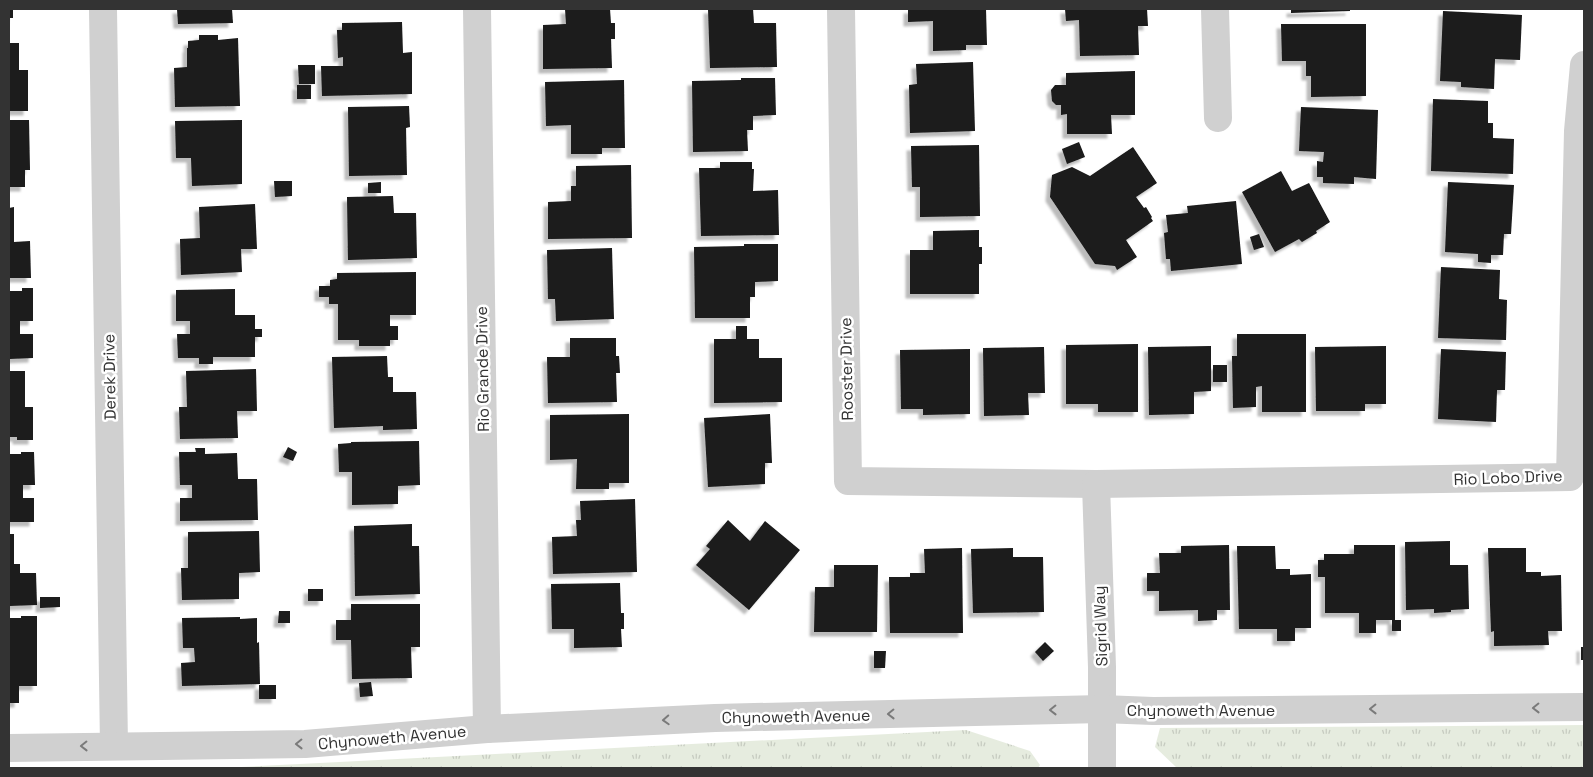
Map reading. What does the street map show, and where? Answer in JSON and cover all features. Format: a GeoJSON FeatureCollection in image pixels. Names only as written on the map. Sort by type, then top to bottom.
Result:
{"type":"FeatureCollection","features":[{"type":"Feature","properties":{"kind":"street","name":"Derek Drive"},"geometry":{"type":"LineString","coordinates":[[103,9],[114,746]]}},
{"type":"Feature","properties":{"kind":"street","name":"Rio Grande Drive"},"geometry":{"type":"LineString","coordinates":[[477,9],[487,729]]}},
{"type":"Feature","properties":{"kind":"street","name":"Rooster Drive"},"geometry":{"type":"LineString","coordinates":[[841,9],[848,480],[1096,484]]}},
{"type":"Feature","properties":{"kind":"street"},"geometry":{"type":"LineString","coordinates":[[1215,9],[1218,118]]}},
{"type":"Feature","properties":{"kind":"street","name":"Rio Lobo Drive"},"geometry":{"type":"LineString","coordinates":[[1096,484],[1570,478],[1578,131],[1584,65]]}},
{"type":"Feature","properties":{"kind":"street","name":"Sigrid Way"},"geometry":{"type":"LineString","coordinates":[[1096,484],[1102,768]]}},
{"type":"Feature","properties":{"kind":"street","name":"Chynoweth Avenue"},"geometry":{"type":"LineString","coordinates":[[9,748],[305,744],[487,729],[715,718],[1102,709],[1163,711],[1584,707]]}},
{"type":"Feature","properties":{"kind":"green space"},"geometry":{"type":"Polygon","coordinates":[[[1584,725],[1584,768],[1177,768],[1155,747],[1160,728],[1584,725]]]}},
{"type":"Feature","properties":{"kind":"green space"},"geometry":{"type":"Polygon","coordinates":[[[966,730],[1030,751],[1040,765],[1038,768],[222,768],[966,730]]]}},
{"type":"Feature","properties":{"kind":"building"},"geometry":{"type":"Polygon","coordinates":[[[9,9],[13,9],[13,18],[9,18],[9,9]]]}},
{"type":"Feature","properties":{"kind":"building"},"geometry":{"type":"Polygon","coordinates":[[[177,9],[232,9],[233,23],[178,24],[177,9]]]}},
{"type":"Feature","properties":{"kind":"building"},"geometry":{"type":"Polygon","coordinates":[[[565,9],[610,9],[611,23],[615,23],[615,39],[611,39],[612,68],[543,69],[543,25],[566,24],[565,9]]]}},
{"type":"Feature","properties":{"kind":"building"},"geometry":{"type":"Polygon","coordinates":[[[708,9],[753,9],[754,23],[776,23],[777,67],[710,68],[708,9]]]}},
{"type":"Feature","properties":{"kind":"building"},"geometry":{"type":"Polygon","coordinates":[[[908,9],[986,9],[987,45],[966,45],[966,50],[933,51],[933,21],[908,22],[908,9]]]}},
{"type":"Feature","properties":{"kind":"building"},"geometry":{"type":"Polygon","coordinates":[[[1065,9],[1147,9],[1148,26],[1138,26],[1139,55],[1080,56],[1079,20],[1066,21],[1065,9]]]}},
{"type":"Feature","properties":{"kind":"building"},"geometry":{"type":"Polygon","coordinates":[[[1291,9],[1350,9],[1350,11],[1291,13],[1291,9]]]}},
{"type":"Feature","properties":{"kind":"building"},"geometry":{"type":"Polygon","coordinates":[[[1443,11],[1522,15],[1520,60],[1495,59],[1494,89],[1461,87],[1461,82],[1440,81],[1443,11]]]}},
{"type":"Feature","properties":{"kind":"building"},"geometry":{"type":"Polygon","coordinates":[[[402,22],[403,53],[412,52],[412,94],[322,96],[321,66],[343,66],[343,57],[338,58],[337,30],[342,30],[342,23],[402,22]]]}},
{"type":"Feature","properties":{"kind":"building"},"geometry":{"type":"Polygon","coordinates":[[[1281,24],[1366,24],[1366,96],[1311,97],[1311,76],[1306,76],[1306,61],[1282,61],[1281,24]]]}},
{"type":"Feature","properties":{"kind":"building"},"geometry":{"type":"Polygon","coordinates":[[[199,35],[218,35],[218,40],[238,38],[240,106],[175,107],[174,68],[187,67],[188,41],[199,40],[199,35]]]}},
{"type":"Feature","properties":{"kind":"building"},"geometry":{"type":"Polygon","coordinates":[[[9,43],[19,43],[19,70],[28,70],[28,111],[9,111],[9,43]]]}},
{"type":"Feature","properties":{"kind":"building"},"geometry":{"type":"Polygon","coordinates":[[[973,62],[975,131],[910,133],[909,85],[917,84],[916,64],[973,62]]]}},
{"type":"Feature","properties":{"kind":"building"},"geometry":{"type":"Polygon","coordinates":[[[298,65],[315,65],[315,84],[299,84],[298,65]]]}},
{"type":"Feature","properties":{"kind":"building"},"geometry":{"type":"Polygon","coordinates":[[[1135,71],[1135,115],[1111,115],[1112,134],[1067,134],[1067,114],[1061,115],[1061,105],[1056,105],[1052,101],[1051,90],[1055,85],[1066,85],[1066,73],[1135,71]]]}},
{"type":"Feature","properties":{"kind":"building"},"geometry":{"type":"Polygon","coordinates":[[[741,78],[775,78],[776,115],[753,116],[753,130],[747,130],[748,151],[693,152],[692,81],[741,80],[741,78]]]}},
{"type":"Feature","properties":{"kind":"building"},"geometry":{"type":"Polygon","coordinates":[[[624,80],[625,148],[602,148],[602,154],[571,154],[571,125],[546,126],[545,82],[624,80]]]}},
{"type":"Feature","properties":{"kind":"building"},"geometry":{"type":"Polygon","coordinates":[[[297,85],[311,85],[311,99],[297,99],[297,85]]]}},
{"type":"Feature","properties":{"kind":"building"},"geometry":{"type":"Polygon","coordinates":[[[1433,99],[1488,101],[1488,123],[1493,123],[1493,138],[1514,139],[1513,174],[1431,171],[1433,99]]]}},
{"type":"Feature","properties":{"kind":"building"},"geometry":{"type":"Polygon","coordinates":[[[409,106],[410,127],[406,128],[407,175],[349,176],[348,107],[409,106]]]}},
{"type":"Feature","properties":{"kind":"building"},"geometry":{"type":"Polygon","coordinates":[[[1301,107],[1378,110],[1376,179],[1354,177],[1354,184],[1323,183],[1323,177],[1317,177],[1317,161],[1323,162],[1324,152],[1299,151],[1301,107]]]}},
{"type":"Feature","properties":{"kind":"building"},"geometry":{"type":"Polygon","coordinates":[[[9,120],[29,120],[30,170],[25,170],[25,187],[9,187],[9,120]]]}},
{"type":"Feature","properties":{"kind":"building"},"geometry":{"type":"Polygon","coordinates":[[[242,120],[242,184],[192,186],[191,158],[176,158],[175,121],[242,120]]]}},
{"type":"Feature","properties":{"kind":"building"},"geometry":{"type":"Polygon","coordinates":[[[1079,142],[1085,157],[1067,164],[1062,149],[1079,142]]]}},
{"type":"Feature","properties":{"kind":"building"},"geometry":{"type":"Polygon","coordinates":[[[979,145],[980,216],[920,217],[920,187],[912,187],[911,146],[979,145]]]}},
{"type":"Feature","properties":{"kind":"building"},"geometry":{"type":"Polygon","coordinates":[[[1133,147],[1157,183],[1136,197],[1144,208],[1146,207],[1153,221],[1126,240],[1137,257],[1117,270],[1115,266],[1095,264],[1050,197],[1052,175],[1072,167],[1090,176],[1133,147]]]}},
{"type":"Feature","properties":{"kind":"building"},"geometry":{"type":"Polygon","coordinates":[[[720,162],[752,162],[752,169],[754,169],[753,191],[778,190],[779,235],[701,236],[699,168],[720,168],[720,162]]]}},
{"type":"Feature","properties":{"kind":"building"},"geometry":{"type":"Polygon","coordinates":[[[631,165],[632,238],[548,239],[548,202],[571,201],[571,186],[576,186],[576,166],[631,165]]]}},
{"type":"Feature","properties":{"kind":"building"},"geometry":{"type":"Polygon","coordinates":[[[1281,171],[1292,191],[1309,183],[1330,222],[1302,242],[1299,239],[1275,252],[1242,192],[1281,171]]]}},
{"type":"Feature","properties":{"kind":"building"},"geometry":{"type":"Polygon","coordinates":[[[274,181],[292,181],[292,196],[275,197],[274,181]]]}},
{"type":"Feature","properties":{"kind":"building"},"geometry":{"type":"Polygon","coordinates":[[[381,182],[381,193],[368,193],[368,183],[381,182]]]}},
{"type":"Feature","properties":{"kind":"building"},"geometry":{"type":"Polygon","coordinates":[[[1448,182],[1514,185],[1511,234],[1504,234],[1503,255],[1491,255],[1491,263],[1478,262],[1478,254],[1445,252],[1448,182]]]}},
{"type":"Feature","properties":{"kind":"building"},"geometry":{"type":"Polygon","coordinates":[[[393,196],[394,213],[416,213],[417,258],[348,260],[347,197],[393,196]]]}},
{"type":"Feature","properties":{"kind":"building"},"geometry":{"type":"Polygon","coordinates":[[[1236,201],[1242,264],[1171,271],[1170,259],[1166,259],[1164,233],[1168,232],[1166,215],[1188,213],[1187,206],[1236,201]]]}},
{"type":"Feature","properties":{"kind":"building"},"geometry":{"type":"Polygon","coordinates":[[[255,204],[257,249],[241,249],[242,272],[181,275],[180,239],[200,238],[199,207],[255,204]]]}},
{"type":"Feature","properties":{"kind":"building"},"geometry":{"type":"Polygon","coordinates":[[[14,207],[14,242],[30,241],[31,278],[10,278],[9,276],[9,208],[14,207]]]}},
{"type":"Feature","properties":{"kind":"building"},"geometry":{"type":"Polygon","coordinates":[[[979,230],[982,264],[979,264],[979,294],[910,294],[910,250],[933,250],[933,231],[979,230]]]}},
{"type":"Feature","properties":{"kind":"building"},"geometry":{"type":"Polygon","coordinates":[[[1259,234],[1264,247],[1254,250],[1250,237],[1259,234]]]}},
{"type":"Feature","properties":{"kind":"building"},"geometry":{"type":"Polygon","coordinates":[[[744,244],[778,244],[778,281],[755,282],[755,297],[750,297],[750,318],[695,318],[694,247],[744,246],[744,244]]]}},
{"type":"Feature","properties":{"kind":"building"},"geometry":{"type":"Polygon","coordinates":[[[612,248],[614,319],[556,321],[555,299],[548,299],[547,250],[612,248]]]}},
{"type":"Feature","properties":{"kind":"building"},"geometry":{"type":"Polygon","coordinates":[[[1441,267],[1500,270],[1499,299],[1507,300],[1506,340],[1438,338],[1441,267]]]}},
{"type":"Feature","properties":{"kind":"building"},"geometry":{"type":"Polygon","coordinates":[[[416,272],[416,315],[390,315],[390,326],[398,326],[398,340],[390,340],[390,346],[359,346],[359,340],[338,340],[338,304],[329,304],[329,297],[319,297],[319,286],[330,286],[330,280],[337,279],[337,273],[416,272]]]}},
{"type":"Feature","properties":{"kind":"building"},"geometry":{"type":"Polygon","coordinates":[[[22,288],[33,288],[33,321],[20,321],[20,334],[33,334],[33,358],[9,359],[9,291],[22,291],[22,288]]]}},
{"type":"Feature","properties":{"kind":"building"},"geometry":{"type":"Polygon","coordinates":[[[235,289],[235,315],[255,315],[255,329],[262,329],[262,337],[255,337],[255,357],[213,357],[213,364],[199,364],[199,358],[178,358],[177,334],[190,334],[190,321],[176,321],[176,290],[235,289]]]}},
{"type":"Feature","properties":{"kind":"building"},"geometry":{"type":"Polygon","coordinates":[[[736,326],[747,326],[747,339],[759,339],[759,358],[782,358],[782,402],[714,403],[714,339],[736,339],[736,326]]]}},
{"type":"Feature","properties":{"kind":"building"},"geometry":{"type":"Polygon","coordinates":[[[1237,334],[1306,334],[1306,412],[1262,412],[1262,386],[1256,387],[1256,407],[1233,408],[1232,356],[1237,356],[1237,334]]]}},
{"type":"Feature","properties":{"kind":"building"},"geometry":{"type":"Polygon","coordinates":[[[570,338],[616,338],[616,356],[619,356],[620,373],[616,373],[617,402],[548,403],[547,357],[570,357],[570,338]]]}},
{"type":"Feature","properties":{"kind":"building"},"geometry":{"type":"Polygon","coordinates":[[[1138,344],[1138,412],[1098,412],[1098,404],[1066,404],[1066,345],[1138,344]]]}},
{"type":"Feature","properties":{"kind":"building"},"geometry":{"type":"Polygon","coordinates":[[[1211,346],[1211,391],[1194,392],[1194,414],[1149,415],[1148,347],[1211,346]]]}},
{"type":"Feature","properties":{"kind":"building"},"geometry":{"type":"Polygon","coordinates":[[[1386,346],[1386,404],[1365,404],[1365,411],[1316,411],[1315,347],[1386,346]]]}},
{"type":"Feature","properties":{"kind":"building"},"geometry":{"type":"Polygon","coordinates":[[[1044,347],[1045,393],[1028,393],[1029,415],[984,416],[983,348],[1044,347]]]}},
{"type":"Feature","properties":{"kind":"building"},"geometry":{"type":"Polygon","coordinates":[[[970,349],[970,414],[923,415],[923,409],[901,409],[900,350],[970,349]]]}},
{"type":"Feature","properties":{"kind":"building"},"geometry":{"type":"Polygon","coordinates":[[[1441,349],[1506,352],[1505,390],[1497,390],[1496,422],[1438,419],[1441,349]]]}},
{"type":"Feature","properties":{"kind":"building"},"geometry":{"type":"Polygon","coordinates":[[[387,356],[388,377],[393,377],[393,392],[416,392],[417,429],[383,430],[383,426],[334,428],[332,357],[387,356]]]}},
{"type":"Feature","properties":{"kind":"building"},"geometry":{"type":"Polygon","coordinates":[[[1213,365],[1227,365],[1227,382],[1213,382],[1213,365]]]}},
{"type":"Feature","properties":{"kind":"building"},"geometry":{"type":"Polygon","coordinates":[[[256,369],[257,411],[237,411],[238,438],[180,439],[179,407],[187,407],[186,371],[256,369]]]}},
{"type":"Feature","properties":{"kind":"building"},"geometry":{"type":"Polygon","coordinates":[[[9,371],[25,371],[25,407],[33,407],[33,440],[17,440],[17,437],[9,437],[9,371]]]}},
{"type":"Feature","properties":{"kind":"building"},"geometry":{"type":"Polygon","coordinates":[[[629,414],[629,483],[609,483],[609,489],[576,489],[577,459],[550,460],[550,415],[629,414]]]}},
{"type":"Feature","properties":{"kind":"building"},"geometry":{"type":"Polygon","coordinates":[[[770,414],[772,463],[765,463],[765,484],[708,487],[704,418],[770,414]]]}},
{"type":"Feature","properties":{"kind":"building"},"geometry":{"type":"Polygon","coordinates":[[[419,441],[420,485],[398,486],[398,504],[352,505],[352,472],[339,472],[338,444],[351,442],[419,441]]]}},
{"type":"Feature","properties":{"kind":"building"},"geometry":{"type":"Polygon","coordinates":[[[288,447],[297,452],[293,461],[283,457],[288,447]]]}},
{"type":"Feature","properties":{"kind":"building"},"geometry":{"type":"Polygon","coordinates":[[[195,448],[205,448],[205,454],[237,453],[238,479],[257,479],[258,520],[180,521],[180,498],[192,498],[192,485],[180,485],[179,452],[196,452],[195,448]]]}},
{"type":"Feature","properties":{"kind":"building"},"geometry":{"type":"Polygon","coordinates":[[[21,452],[34,452],[35,485],[23,485],[23,498],[34,498],[34,522],[9,522],[9,454],[21,454],[21,452]]]}},
{"type":"Feature","properties":{"kind":"building"},"geometry":{"type":"Polygon","coordinates":[[[635,499],[637,572],[553,574],[552,537],[577,536],[576,520],[581,520],[580,501],[635,499]]]}},
{"type":"Feature","properties":{"kind":"building"},"geometry":{"type":"Polygon","coordinates":[[[728,520],[750,541],[765,521],[800,550],[749,610],[696,565],[710,549],[706,546],[728,520]]]}},
{"type":"Feature","properties":{"kind":"building"},"geometry":{"type":"Polygon","coordinates":[[[412,524],[412,546],[419,546],[420,594],[355,596],[354,526],[412,524]]]}},
{"type":"Feature","properties":{"kind":"building"},"geometry":{"type":"Polygon","coordinates":[[[259,531],[260,572],[239,573],[239,599],[182,600],[181,568],[188,568],[188,532],[259,531]]]}},
{"type":"Feature","properties":{"kind":"building"},"geometry":{"type":"Polygon","coordinates":[[[9,534],[14,534],[14,564],[20,564],[20,573],[36,573],[37,605],[9,606],[9,534]]]}},
{"type":"Feature","properties":{"kind":"building"},"geometry":{"type":"Polygon","coordinates":[[[1450,541],[1450,565],[1468,565],[1469,609],[1434,613],[1434,609],[1406,610],[1405,542],[1450,541]]]}},
{"type":"Feature","properties":{"kind":"building"},"geometry":{"type":"Polygon","coordinates":[[[1229,545],[1230,610],[1217,610],[1217,620],[1198,621],[1198,610],[1159,611],[1159,591],[1147,591],[1147,573],[1160,573],[1159,553],[1181,553],[1181,546],[1229,545]]]}},
{"type":"Feature","properties":{"kind":"building"},"geometry":{"type":"Polygon","coordinates":[[[1354,545],[1395,545],[1395,620],[1401,620],[1401,631],[1392,631],[1392,620],[1376,620],[1376,633],[1359,633],[1359,613],[1325,613],[1325,577],[1318,577],[1318,560],[1324,560],[1324,554],[1354,554],[1354,545]]]}},
{"type":"Feature","properties":{"kind":"building"},"geometry":{"type":"Polygon","coordinates":[[[1237,546],[1275,546],[1276,569],[1290,569],[1290,575],[1311,574],[1311,628],[1295,628],[1295,641],[1277,641],[1277,629],[1239,629],[1237,546]]]}},
{"type":"Feature","properties":{"kind":"building"},"geometry":{"type":"Polygon","coordinates":[[[962,548],[963,633],[890,633],[889,577],[910,577],[910,573],[925,573],[924,549],[962,548]]]}},
{"type":"Feature","properties":{"kind":"building"},"geometry":{"type":"Polygon","coordinates":[[[1013,548],[1013,557],[1043,557],[1044,612],[973,613],[971,549],[1013,548]]]}},
{"type":"Feature","properties":{"kind":"building"},"geometry":{"type":"Polygon","coordinates":[[[1488,548],[1526,548],[1526,572],[1541,572],[1541,576],[1561,575],[1562,631],[1548,631],[1549,645],[1494,646],[1494,631],[1491,632],[1488,548]]]}},
{"type":"Feature","properties":{"kind":"building"},"geometry":{"type":"Polygon","coordinates":[[[834,565],[878,565],[877,632],[814,632],[815,587],[834,587],[834,565]]]}},
{"type":"Feature","properties":{"kind":"building"},"geometry":{"type":"Polygon","coordinates":[[[620,583],[621,613],[624,613],[624,629],[621,629],[622,647],[574,648],[574,629],[552,629],[551,584],[620,583]]]}},
{"type":"Feature","properties":{"kind":"building"},"geometry":{"type":"Polygon","coordinates":[[[308,589],[323,589],[323,601],[308,601],[308,589]]]}},
{"type":"Feature","properties":{"kind":"building"},"geometry":{"type":"Polygon","coordinates":[[[40,597],[60,597],[60,607],[40,608],[40,597]]]}},
{"type":"Feature","properties":{"kind":"building"},"geometry":{"type":"Polygon","coordinates":[[[351,604],[420,604],[420,647],[411,647],[412,678],[352,679],[351,640],[336,640],[336,620],[351,620],[351,604]]]}},
{"type":"Feature","properties":{"kind":"building"},"geometry":{"type":"Polygon","coordinates":[[[279,611],[290,611],[290,623],[278,623],[279,611]]]}},
{"type":"Feature","properties":{"kind":"building"},"geometry":{"type":"Polygon","coordinates":[[[21,616],[37,616],[37,686],[19,686],[19,703],[9,703],[9,618],[21,618],[21,616]]]}},
{"type":"Feature","properties":{"kind":"building"},"geometry":{"type":"Polygon","coordinates":[[[240,617],[240,619],[257,618],[260,684],[182,686],[181,663],[195,662],[194,648],[183,648],[182,618],[240,617]]]}},
{"type":"Feature","properties":{"kind":"building"},"geometry":{"type":"Polygon","coordinates":[[[1045,642],[1054,651],[1043,661],[1035,652],[1045,642]]]}},
{"type":"Feature","properties":{"kind":"building"},"geometry":{"type":"Polygon","coordinates":[[[1581,647],[1584,647],[1584,660],[1581,660],[1581,647]]]}},
{"type":"Feature","properties":{"kind":"building"},"geometry":{"type":"Polygon","coordinates":[[[874,651],[886,651],[885,668],[874,668],[874,651]]]}},
{"type":"Feature","properties":{"kind":"building"},"geometry":{"type":"Polygon","coordinates":[[[371,682],[373,696],[360,697],[359,683],[371,682]]]}},
{"type":"Feature","properties":{"kind":"building"},"geometry":{"type":"Polygon","coordinates":[[[259,685],[276,685],[276,699],[259,699],[259,685]]]}}]}
